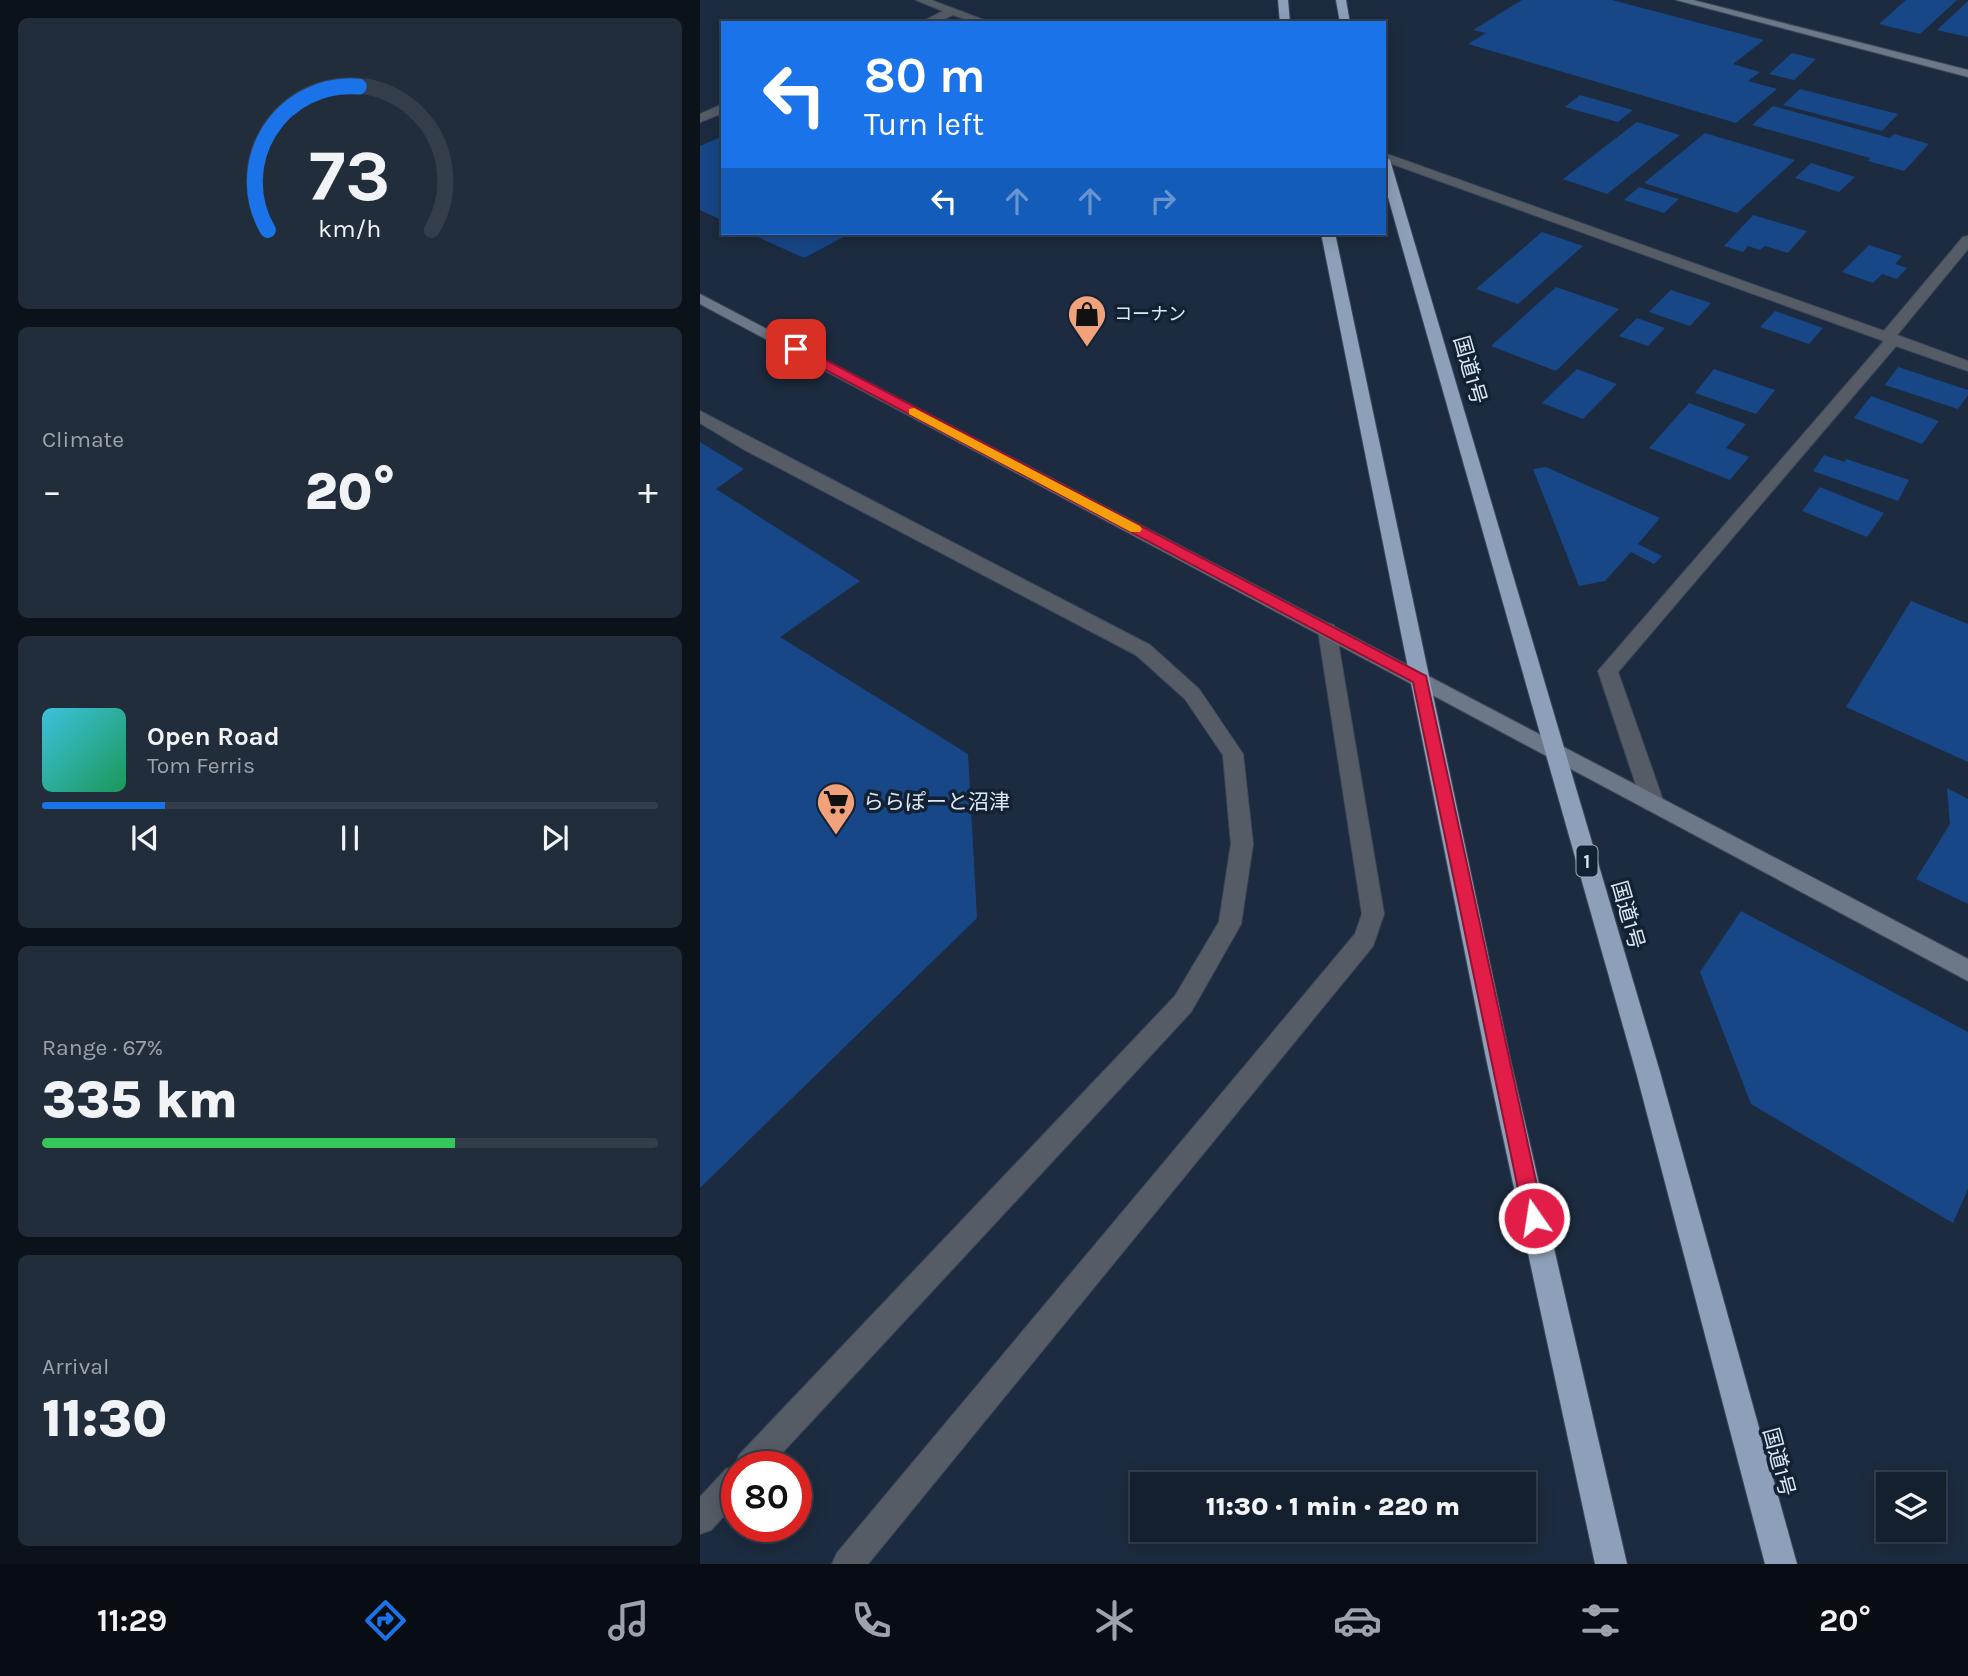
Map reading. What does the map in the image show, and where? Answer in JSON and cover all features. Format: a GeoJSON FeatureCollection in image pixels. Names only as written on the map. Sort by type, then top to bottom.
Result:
{"type":"FeatureCollection","features":[{"type":"Feature","properties":{"kind":"highway"},"geometry":{"type":"LineString","coordinates":[[1283,0],[1285,21]]}},
{"type":"Feature","properties":{"kind":"highway"},"geometry":{"type":"LineString","coordinates":[[1340,0],[1345,21]]}},
{"type":"Feature","properties":{"kind":"highway","name":"国道1号"},"geometry":{"type":"LineString","coordinates":[[1386,166],[1648,1072],[1781,1564]]}},
{"type":"Feature","properties":{"kind":"highway"},"geometry":{"type":"LineString","coordinates":[[1328,235],[1499,1058],[1611,1564]]}},
{"type":"Feature","properties":{"kind":"street"},"geometry":{"type":"LineString","coordinates":[[921,0],[981,21]]}},
{"type":"Feature","properties":{"kind":"street"},"geometry":{"type":"LineString","coordinates":[[1681,0],[1968,74]]}},
{"type":"Feature","properties":{"kind":"street"},"geometry":{"type":"LineString","coordinates":[[930,21],[952,11]]}},
{"type":"Feature","properties":{"kind":"street"},"geometry":{"type":"LineString","coordinates":[[700,117],[721,109]]}},
{"type":"Feature","properties":{"kind":"street"},"geometry":{"type":"LineString","coordinates":[[1386,160],[1968,366]]}},
{"type":"Feature","properties":{"kind":"street"},"geometry":{"type":"LineString","coordinates":[[1653,803],[1608,671],[1890,338],[1968,240]]}},
{"type":"Feature","properties":{"kind":"street"},"geometry":{"type":"LineString","coordinates":[[700,298],[1968,971]]}},
{"type":"Feature","properties":{"kind":"street"},"geometry":{"type":"LineString","coordinates":[[700,416],[749,445],[1143,650],[1192,694],[1233,754],[1242,844],[1230,924],[1183,1004],[764,1451]]}},
{"type":"Feature","properties":{"kind":"street"},"geometry":{"type":"LineString","coordinates":[[848,1564],[1365,939],[1373,914],[1327,630]]}},
{"type":"Feature","properties":{"kind":"street"},"geometry":{"type":"LineString","coordinates":[[700,1520],[721,1497]]}},
{"type":"Feature","properties":{"kind":"building"},"geometry":{"type":"Polygon","coordinates":[[[1522,0],[1612,0],[1764,40],[1733,64],[1760,72],[1748,81],[1777,89],[1736,123],[1468,44],[1486,33],[1473,30],[1522,0]]]}},
{"type":"Feature","properties":{"kind":"building"},"geometry":{"type":"Polygon","coordinates":[[[1906,0],[1957,0],[1920,34],[1879,24],[1906,0]]]}},
{"type":"Feature","properties":{"kind":"building"},"geometry":{"type":"Polygon","coordinates":[[[1968,1],[1968,37],[1937,30],[1968,1]]]}},
{"type":"Feature","properties":{"kind":"building"},"geometry":{"type":"Polygon","coordinates":[[[1792,53],[1816,59],[1794,80],[1769,74],[1792,53]]]}},
{"type":"Feature","properties":{"kind":"building"},"geometry":{"type":"Polygon","coordinates":[[[1800,89],[1898,114],[1882,131],[1783,105],[1800,89]]]}},
{"type":"Feature","properties":{"kind":"building"},"geometry":{"type":"Polygon","coordinates":[[[1580,95],[1633,110],[1618,122],[1565,107],[1580,95]]]}},
{"type":"Feature","properties":{"kind":"building"},"geometry":{"type":"Polygon","coordinates":[[[1773,106],[1890,138],[1894,134],[1929,144],[1904,171],[1868,161],[1870,158],[1752,125],[1773,106]]]}},
{"type":"Feature","properties":{"kind":"building"},"geometry":{"type":"Polygon","coordinates":[[[1637,122],[1680,135],[1607,194],[1563,179],[1637,122]]]}},
{"type":"Feature","properties":{"kind":"building"},"geometry":{"type":"Polygon","coordinates":[[[1705,133],[1795,160],[1737,213],[1644,183],[1705,133]]]}},
{"type":"Feature","properties":{"kind":"building"},"geometry":{"type":"Polygon","coordinates":[[[721,137],[721,220],[700,210],[700,146],[721,137]]]}},
{"type":"Feature","properties":{"kind":"building"},"geometry":{"type":"Polygon","coordinates":[[[1811,163],[1855,177],[1839,192],[1795,178],[1811,163]]]}},
{"type":"Feature","properties":{"kind":"building"},"geometry":{"type":"Polygon","coordinates":[[[1639,187],[1679,199],[1664,213],[1624,200],[1639,187]]]}},
{"type":"Feature","properties":{"kind":"building"},"geometry":{"type":"Polygon","coordinates":[[[1753,215],[1807,231],[1788,253],[1765,246],[1760,250],[1748,246],[1743,252],[1724,246],[1753,215]]]}},
{"type":"Feature","properties":{"kind":"building"},"geometry":{"type":"Polygon","coordinates":[[[1542,232],[1583,246],[1518,304],[1476,289],[1542,232]]]}},
{"type":"Feature","properties":{"kind":"building"},"geometry":{"type":"Polygon","coordinates":[[[753,235],[847,235],[804,258],[753,235]]]}},
{"type":"Feature","properties":{"kind":"building"},"geometry":{"type":"Polygon","coordinates":[[[1869,245],[1902,256],[1895,264],[1907,268],[1897,279],[1882,274],[1873,283],[1842,272],[1869,245]]]}},
{"type":"Feature","properties":{"kind":"building"},"geometry":{"type":"Polygon","coordinates":[[[1556,287],[1619,309],[1556,371],[1491,346],[1556,287]]]}},
{"type":"Feature","properties":{"kind":"building"},"geometry":{"type":"Polygon","coordinates":[[[1671,290],[1711,303],[1690,326],[1649,312],[1671,290]]]}},
{"type":"Feature","properties":{"kind":"building"},"geometry":{"type":"Polygon","coordinates":[[[1775,311],[1823,328],[1809,344],[1760,327],[1775,311]]]}},
{"type":"Feature","properties":{"kind":"building"},"geometry":{"type":"Polygon","coordinates":[[[1637,318],[1665,328],[1648,346],[1619,336],[1637,318]]]}},
{"type":"Feature","properties":{"kind":"building"},"geometry":{"type":"Polygon","coordinates":[[[1898,367],[1968,390],[1968,395],[1958,409],[1885,385],[1898,367]]]}},
{"type":"Feature","properties":{"kind":"building"},"geometry":{"type":"Polygon","coordinates":[[[1577,369],[1617,384],[1583,419],[1542,403],[1577,369]]]}},
{"type":"Feature","properties":{"kind":"building"},"geometry":{"type":"Polygon","coordinates":[[[1714,369],[1775,390],[1756,414],[1695,393],[1714,369]]]}},
{"type":"Feature","properties":{"kind":"building"},"geometry":{"type":"Polygon","coordinates":[[[1871,396],[1939,421],[1922,444],[1854,418],[1871,396]]]}},
{"type":"Feature","properties":{"kind":"building"},"geometry":{"type":"Polygon","coordinates":[[[1689,403],[1746,424],[1726,448],[1749,457],[1730,480],[1649,448],[1689,403]]]}},
{"type":"Feature","properties":{"kind":"building","name":"ららぽーと沼津"},"geometry":{"type":"Polygon","coordinates":[[[700,442],[744,469],[716,489],[860,581],[780,637],[968,754],[977,918],[700,1188],[700,442]]]}},
{"type":"Feature","properties":{"kind":"building"},"geometry":{"type":"Polygon","coordinates":[[[1824,455],[1845,462],[1846,459],[1909,480],[1898,501],[1813,471],[1824,455]]]}},
{"type":"Feature","properties":{"kind":"building"},"geometry":{"type":"Polygon","coordinates":[[[1546,467],[1660,518],[1638,544],[1662,556],[1654,564],[1631,552],[1605,581],[1579,586],[1533,469],[1546,467]]]}},
{"type":"Feature","properties":{"kind":"building"},"geometry":{"type":"Polygon","coordinates":[[[1820,487],[1884,513],[1867,537],[1802,511],[1820,487]]]}},
{"type":"Feature","properties":{"kind":"building"},"geometry":{"type":"Polygon","coordinates":[[[1911,601],[1968,624],[1968,762],[1846,707],[1911,601]]]}},
{"type":"Feature","properties":{"kind":"building"},"geometry":{"type":"Polygon","coordinates":[[[1947,788],[1968,799],[1968,904],[1916,879],[1950,824],[1947,788]]]}},
{"type":"Feature","properties":{"kind":"building"},"geometry":{"type":"Polygon","coordinates":[[[1741,911],[1968,1032],[1968,1189],[1953,1223],[1751,1104],[1700,972],[1741,911]]]}},
{"type":"Feature","properties":{"kind":"slow traffic"},"geometry":{"type":"LineString","coordinates":[[914,411],[1136,529]]}},
{"type":"Feature","properties":{"kind":"place","name":"コーナン"},"geometry":{"type":"Point","coordinates":[1087,348]}},
{"type":"Feature","properties":{"kind":"place","name":"ららぽーと沼津"},"geometry":{"type":"Point","coordinates":[836,836]}},
{"type":"Feature","properties":{"kind":"route"},"geometry":{"type":"LineString","coordinates":[[796,349],[1420,679],[1534,1218]]}}]}
